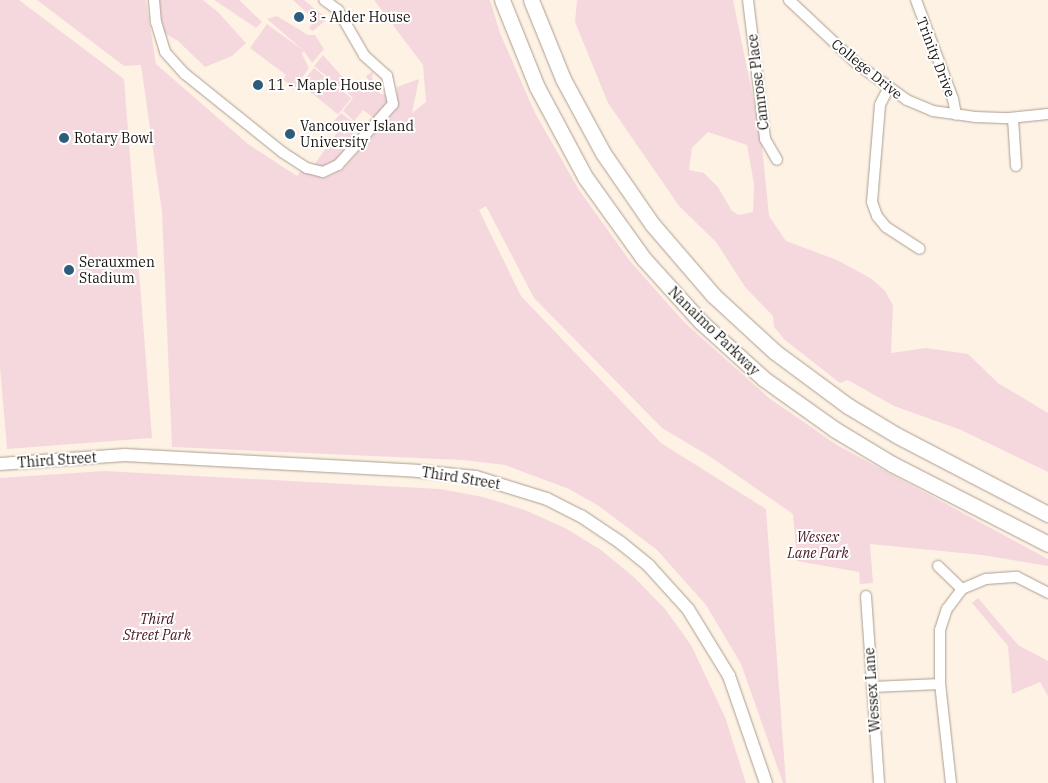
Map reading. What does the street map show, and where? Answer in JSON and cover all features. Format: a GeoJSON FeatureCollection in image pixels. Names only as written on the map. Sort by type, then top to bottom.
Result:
{"type":"FeatureCollection","features":[{"type":"Feature","properties":{"kind":"highway","name":"Nanaimo Parkway"},"geometry":{"type":"LineString","coordinates":[[502,0],[537,88],[585,177],[639,252],[702,322],[764,379],[841,434],[1048,544]]}},
{"type":"Feature","properties":{"kind":"highway","name":"Nanaimo Parkway"},"geometry":{"type":"LineString","coordinates":[[531,0],[563,79],[603,153],[652,224],[713,295],[775,352],[848,406],[898,436],[1048,514]]}},
{"type":"Feature","properties":{"kind":"main road","name":"Third Street"},"geometry":{"type":"LineString","coordinates":[[0,464],[125,455],[417,470],[476,477],[547,499],[586,520],[628,548],[659,576],[688,609],[715,650],[732,683],[766,783]]}},
{"type":"Feature","properties":{"kind":"street"},"geometry":{"type":"LineString","coordinates":[[154,0],[156,22],[165,52],[185,74],[282,152],[307,168],[323,172],[338,165],[367,132],[383,119],[393,104],[387,76],[364,55],[338,10],[324,0]]}},
{"type":"Feature","properties":{"kind":"street","name":"Camrose Place"},"geometry":{"type":"LineString","coordinates":[[748,0],[765,139],[777,160]]}},
{"type":"Feature","properties":{"kind":"street","name":"College Drive"},"geometry":{"type":"LineString","coordinates":[[789,0],[888,89],[926,108],[956,115],[1013,118],[1048,114]]}},
{"type":"Feature","properties":{"kind":"street","name":"Trinity Drive"},"geometry":{"type":"LineString","coordinates":[[916,0],[956,115]]}},
{"type":"Feature","properties":{"kind":"street"},"geometry":{"type":"LineString","coordinates":[[888,89],[880,105],[872,202],[886,227],[920,249]]}},
{"type":"Feature","properties":{"kind":"street"},"geometry":{"type":"LineString","coordinates":[[1013,118],[1016,166]]}},
{"type":"Feature","properties":{"kind":"street"},"geometry":{"type":"LineString","coordinates":[[938,566],[962,589]]}},
{"type":"Feature","properties":{"kind":"street"},"geometry":{"type":"LineString","coordinates":[[951,783],[940,684],[940,630],[947,609],[962,589],[986,579],[1017,577],[1048,593]]}},
{"type":"Feature","properties":{"kind":"street","name":"Wessex Lane"},"geometry":{"type":"LineString","coordinates":[[866,596],[879,783]]}},
{"type":"Feature","properties":{"kind":"street"},"geometry":{"type":"LineString","coordinates":[[872,686],[940,684]]}},
{"type":"Feature","properties":{"kind":"green space"},"geometry":{"type":"Polygon","coordinates":[[[0,0],[19,0],[124,79],[152,438],[7,449],[0,367],[0,0]]]}},
{"type":"Feature","properties":{"kind":"green space","name":"Wessex Lane Park"},"geometry":{"type":"Polygon","coordinates":[[[37,0],[146,0],[156,64],[248,144],[297,176],[301,171],[325,178],[342,170],[393,113],[397,102],[397,87],[419,79],[412,113],[426,102],[423,65],[374,0],[490,0],[500,33],[535,113],[579,190],[630,261],[684,322],[769,398],[837,445],[1048,559],[1048,566],[982,555],[870,544],[873,583],[860,584],[859,572],[797,561],[793,514],[709,456],[662,428],[534,298],[486,206],[479,210],[521,296],[661,443],[766,509],[786,783],[783,783],[741,664],[706,605],[657,550],[599,506],[569,489],[505,465],[463,460],[172,447],[162,212],[141,65],[124,66],[37,0]]]}},
{"type":"Feature","properties":{"kind":"green space"},"geometry":{"type":"Polygon","coordinates":[[[159,0],[203,0],[218,12],[246,43],[232,56],[205,67],[178,41],[163,32],[159,0]]]}},
{"type":"Feature","properties":{"kind":"green space"},"geometry":{"type":"Polygon","coordinates":[[[214,0],[239,0],[262,22],[256,28],[214,0]]]}},
{"type":"Feature","properties":{"kind":"green space"},"geometry":{"type":"Polygon","coordinates":[[[293,0],[304,0],[327,19],[313,31],[309,28],[315,20],[293,0]]]}},
{"type":"Feature","properties":{"kind":"green space"},"geometry":{"type":"Polygon","coordinates":[[[577,0],[733,0],[761,136],[769,216],[786,241],[837,260],[872,279],[885,291],[893,305],[891,353],[926,348],[968,354],[998,383],[1048,413],[1048,472],[961,430],[894,406],[848,380],[840,383],[785,340],[774,327],[773,316],[745,287],[716,242],[679,206],[608,103],[575,22],[577,0]],[[708,132],[692,148],[689,170],[704,173],[718,187],[732,211],[739,215],[753,212],[754,184],[747,145],[708,132]]]}},
{"type":"Feature","properties":{"kind":"green space"},"geometry":{"type":"Polygon","coordinates":[[[277,16],[308,35],[315,35],[324,49],[312,63],[304,51],[267,19],[277,16]]]}},
{"type":"Feature","properties":{"kind":"green space"},"geometry":{"type":"Polygon","coordinates":[[[267,24],[304,51],[302,54],[309,68],[294,89],[283,79],[286,75],[250,48],[267,24]]]}},
{"type":"Feature","properties":{"kind":"green space"},"geometry":{"type":"Polygon","coordinates":[[[323,55],[348,83],[342,89],[314,66],[323,55]]]}},
{"type":"Feature","properties":{"kind":"green space"},"geometry":{"type":"Polygon","coordinates":[[[314,68],[351,98],[338,115],[301,84],[314,68]]]}},
{"type":"Feature","properties":{"kind":"green space"},"geometry":{"type":"Polygon","coordinates":[[[373,71],[372,78],[380,94],[387,95],[387,102],[374,118],[363,110],[354,121],[343,111],[353,98],[346,91],[353,82],[359,91],[371,87],[366,76],[373,71]]]}},
{"type":"Feature","properties":{"kind":"green space"},"geometry":{"type":"Polygon","coordinates":[[[341,113],[353,122],[354,136],[336,161],[324,167],[314,165],[336,134],[338,129],[332,123],[341,113]]]}},
{"type":"Feature","properties":{"kind":"green space","name":"Third Street Park"},"geometry":{"type":"Polygon","coordinates":[[[104,471],[440,489],[483,497],[525,510],[565,528],[601,550],[635,578],[665,609],[691,645],[725,717],[746,783],[0,783],[0,478],[104,471]]]}},
{"type":"Feature","properties":{"kind":"green space"},"geometry":{"type":"Polygon","coordinates":[[[978,598],[1018,645],[1048,661],[1048,696],[1040,682],[1012,694],[1008,646],[972,603],[978,598]]]}},
{"type":"Feature","properties":{"kind":"place","name":"3 - Alder House"},"geometry":{"type":"Point","coordinates":[299,17]}},
{"type":"Feature","properties":{"kind":"place","name":"11 - Maple House"},"geometry":{"type":"Point","coordinates":[258,85]}},
{"type":"Feature","properties":{"kind":"place","name":"Vancouver Island University"},"geometry":{"type":"Point","coordinates":[290,134]}},
{"type":"Feature","properties":{"kind":"place","name":"Rotary Bowl"},"geometry":{"type":"Point","coordinates":[64,138]}},
{"type":"Feature","properties":{"kind":"place","name":"Serauxmen Stadium"},"geometry":{"type":"Point","coordinates":[69,270]}}]}
